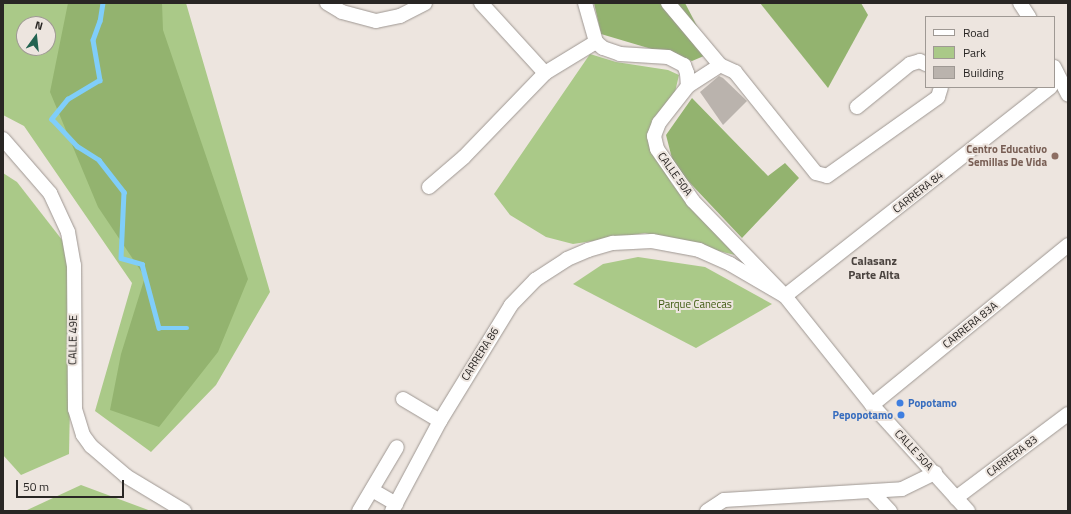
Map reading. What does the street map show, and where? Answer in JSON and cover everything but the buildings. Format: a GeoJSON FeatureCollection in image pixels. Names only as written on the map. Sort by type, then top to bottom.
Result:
{"type":"FeatureCollection","features":[{"type":"Feature","properties":{"kind":"street"},"geometry":{"type":"LineString","coordinates":[[327,3],[342,12],[376,21],[400,16],[425,3]]}},
{"type":"Feature","properties":{"kind":"street"},"geometry":{"type":"LineString","coordinates":[[481,3],[545,73]]}},
{"type":"Feature","properties":{"kind":"street"},"geometry":{"type":"LineString","coordinates":[[585,3],[596,42],[608,51],[620,54],[668,57],[676,60],[684,66],[687,73],[688,86]]}},
{"type":"Feature","properties":{"kind":"street"},"geometry":{"type":"LineString","coordinates":[[668,3],[720,65],[735,72],[816,173],[822,176],[833,174],[938,97],[941,88]]}},
{"type":"Feature","properties":{"kind":"street"},"geometry":{"type":"LineString","coordinates":[[1020,3],[1028,16]]}},
{"type":"Feature","properties":{"kind":"street"},"geometry":{"type":"LineString","coordinates":[[429,187],[464,158],[545,73],[596,42]]}},
{"type":"Feature","properties":{"kind":"street"},"geometry":{"type":"LineString","coordinates":[[857,106],[910,64],[920,61],[925,64]]}},
{"type":"Feature","properties":{"kind":"street","name":"CALLE 50A"},"geometry":{"type":"LineString","coordinates":[[720,65],[688,86],[659,123],[654,136],[657,150],[693,201],[785,296],[872,405],[968,511]]}},
{"type":"Feature","properties":{"kind":"street"},"geometry":{"type":"LineString","coordinates":[[1055,84],[1068,95]]}},
{"type":"Feature","properties":{"kind":"street","name":"CARRERA 84"},"geometry":{"type":"LineString","coordinates":[[785,296],[1050,88]]}},
{"type":"Feature","properties":{"kind":"street","name":"CALLE 49E"},"geometry":{"type":"LineString","coordinates":[[3,139],[50,193],[66,223],[74,265],[73,379],[75,409],[83,435],[92,446],[126,476],[184,511]]}},
{"type":"Feature","properties":{"kind":"street","name":"CALLE 50A"},"geometry":{"type":"LineString","coordinates":[[613,244],[652,240],[700,250],[730,264],[785,296]]}},
{"type":"Feature","properties":{"kind":"street","name":"CARRERA 86"},"geometry":{"type":"LineString","coordinates":[[394,507],[440,421],[511,305],[535,280],[567,259],[588,250],[613,244]]}},
{"type":"Feature","properties":{"kind":"street","name":"CARRERA 83A"},"geometry":{"type":"LineString","coordinates":[[872,405],[1068,245]]}},
{"type":"Feature","properties":{"kind":"street"},"geometry":{"type":"LineString","coordinates":[[403,399],[440,421]]}},
{"type":"Feature","properties":{"kind":"street","name":"CARRERA 83"},"geometry":{"type":"LineString","coordinates":[[956,498],[1068,414]]}},
{"type":"Feature","properties":{"kind":"street"},"geometry":{"type":"LineString","coordinates":[[359,511],[397,447]]}},
{"type":"Feature","properties":{"kind":"street"},"geometry":{"type":"LineString","coordinates":[[707,511],[724,500],[873,492],[902,489],[935,473]]}},
{"type":"Feature","properties":{"kind":"street"},"geometry":{"type":"LineString","coordinates":[[372,490],[394,507]]}},
{"type":"Feature","properties":{"kind":"street"},"geometry":{"type":"LineString","coordinates":[[873,492],[890,511]]}},
{"type":"Feature","properties":{"kind":"green space"},"geometry":{"type":"Polygon","coordinates":[[[3,3],[186,3],[270,292],[216,385],[151,452],[95,411],[132,283],[24,126],[3,115],[3,3]]]}},
{"type":"Feature","properties":{"kind":"green space"},"geometry":{"type":"Polygon","coordinates":[[[68,3],[162,3],[163,30],[248,279],[218,352],[159,427],[110,410],[121,354],[145,277],[98,207],[50,92],[68,3]]]}},
{"type":"Feature","properties":{"kind":"green space"},"geometry":{"type":"Polygon","coordinates":[[[594,3],[685,3],[711,53],[692,61],[601,34],[594,3]]]}},
{"type":"Feature","properties":{"kind":"green space"},"geometry":{"type":"Polygon","coordinates":[[[760,3],[861,3],[868,15],[828,88],[760,3]]]}},
{"type":"Feature","properties":{"kind":"green space"},"geometry":{"type":"Polygon","coordinates":[[[590,54],[616,62],[668,70],[679,75],[675,92],[652,120],[648,141],[672,184],[735,255],[645,233],[573,244],[546,237],[510,215],[494,194],[590,54]]]}},
{"type":"Feature","properties":{"kind":"green space"},"geometry":{"type":"Polygon","coordinates":[[[692,98],[768,176],[785,163],[799,178],[742,238],[674,166],[666,135],[692,98]]]}},
{"type":"Feature","properties":{"kind":"green space"},"geometry":{"type":"Polygon","coordinates":[[[3,173],[17,182],[73,254],[69,454],[21,475],[3,455],[3,173]]]}},
{"type":"Feature","properties":{"kind":"green space","name":"Parque Canecas"},"geometry":{"type":"Polygon","coordinates":[[[638,257],[705,267],[772,304],[696,348],[573,284],[603,264],[638,257]]]}},
{"type":"Feature","properties":{"kind":"green space"},"geometry":{"type":"Polygon","coordinates":[[[81,485],[151,511],[25,511],[81,485]]]}},
{"type":"Feature","properties":{"kind":"waterway"},"geometry":{"type":"LineString","coordinates":[[103,3],[100,21],[93,40],[100,80],[68,99],[52,119],[77,146],[99,160],[124,192],[121,258],[142,264],[159,328],[187,328]]}},
{"type":"Feature","properties":{"kind":"place","name":"Centro Educativo Semillas De Vida"},"geometry":{"type":"Point","coordinates":[1055,156]}},
{"type":"Feature","properties":{"kind":"place","name":"Popotamo"},"geometry":{"type":"Point","coordinates":[900,403]}},
{"type":"Feature","properties":{"kind":"place","name":"Pepopotamo"},"geometry":{"type":"Point","coordinates":[901,415]}},
{"type":"Feature","properties":{"kind":"district","name":"Calasanz Parte Alta"},"geometry":{"type":"Point","coordinates":[874,268]}}]}
